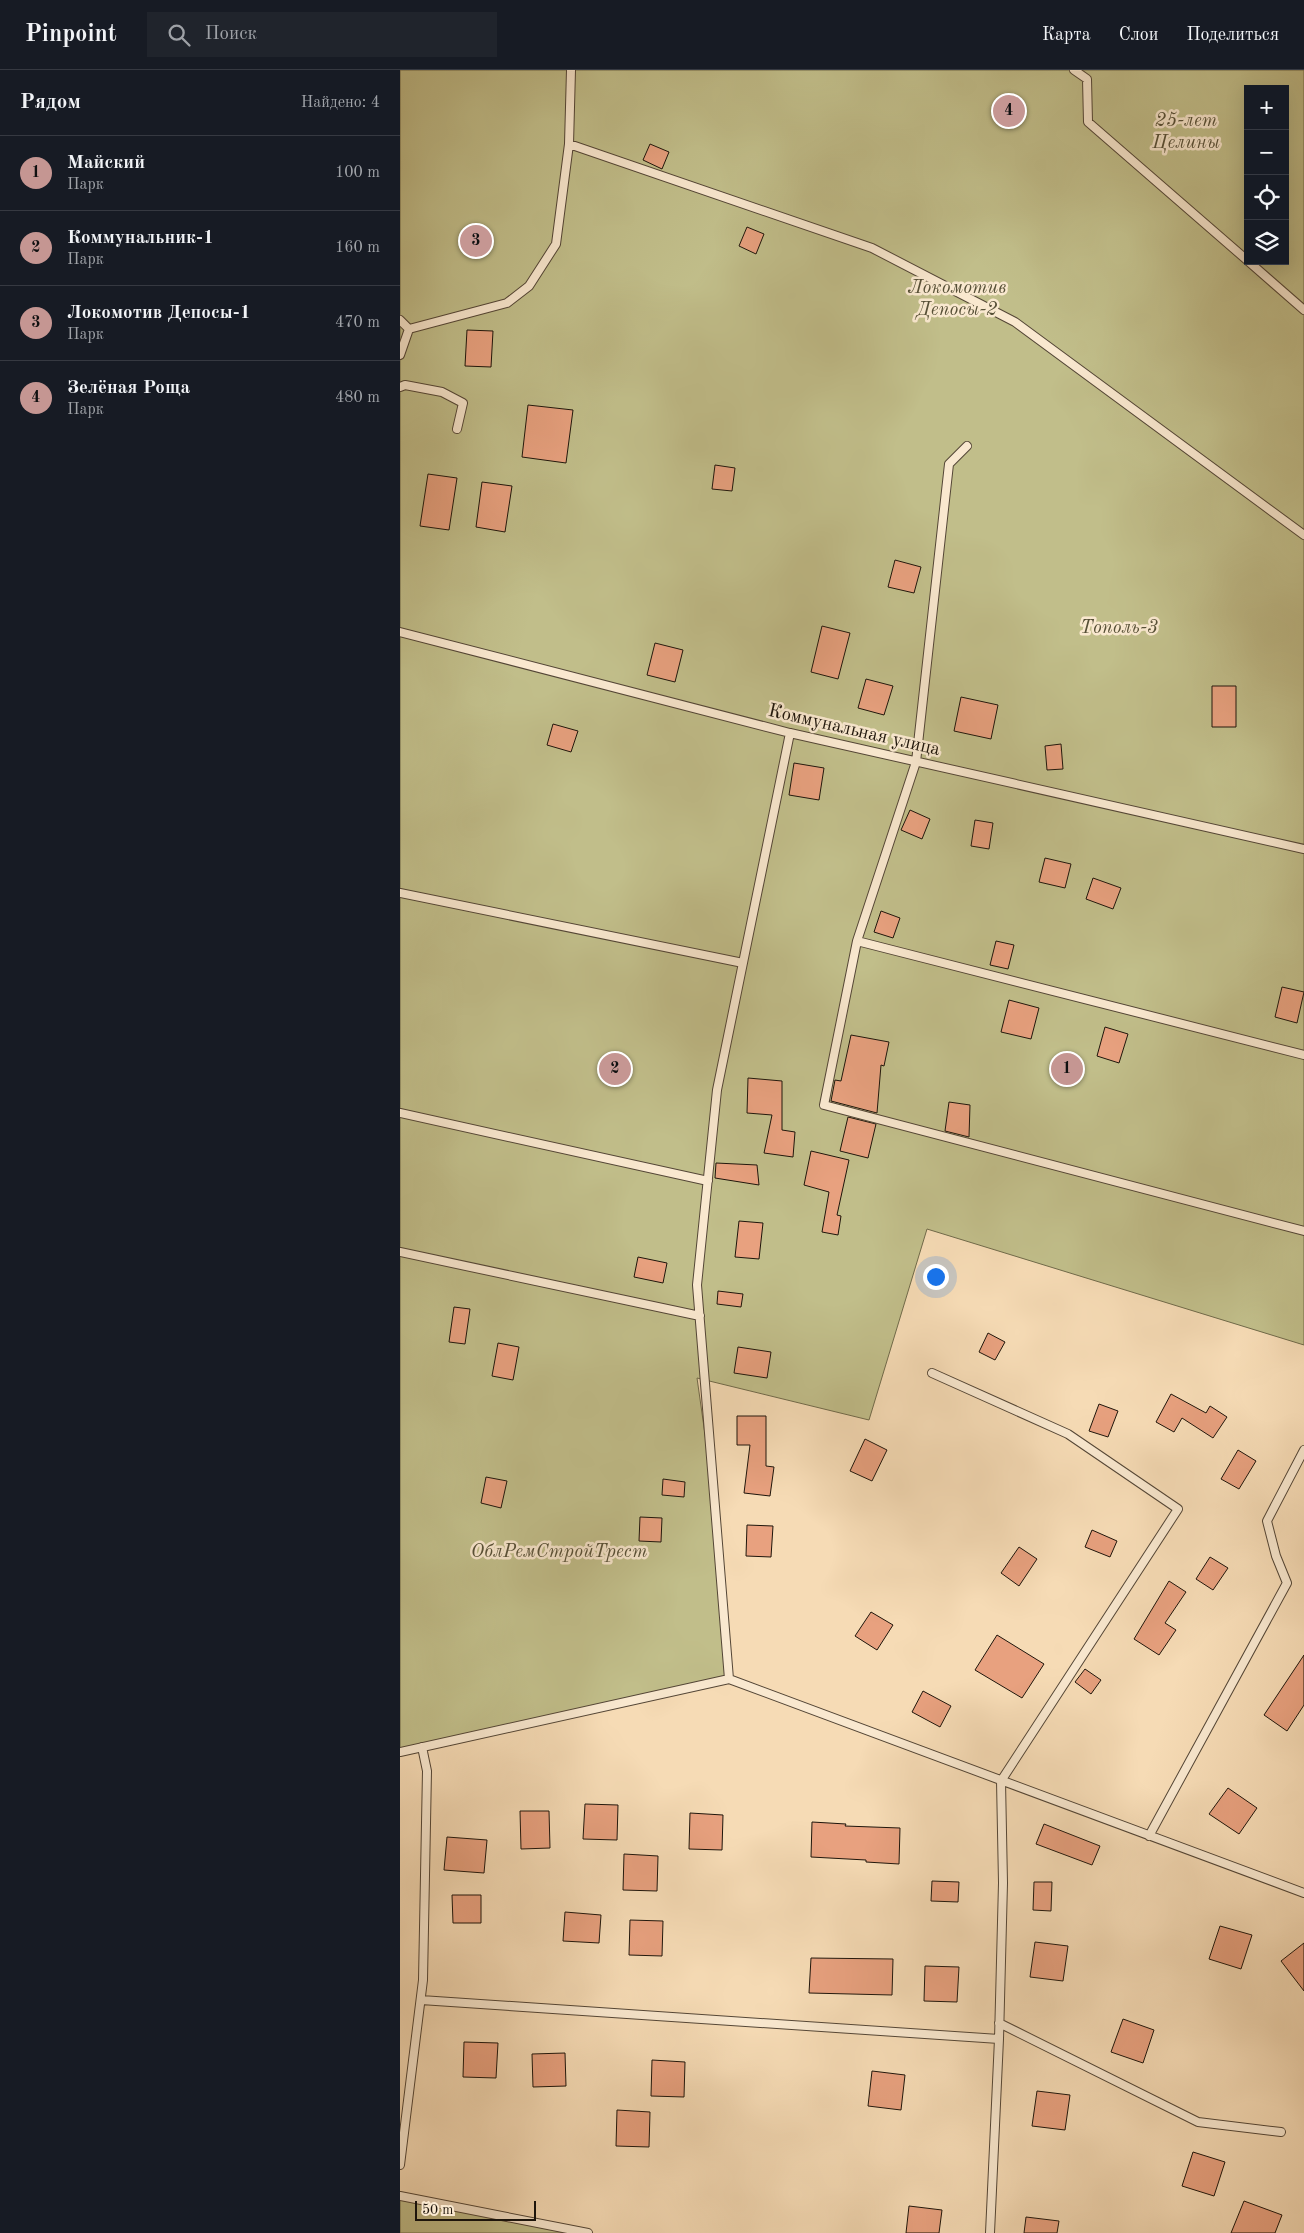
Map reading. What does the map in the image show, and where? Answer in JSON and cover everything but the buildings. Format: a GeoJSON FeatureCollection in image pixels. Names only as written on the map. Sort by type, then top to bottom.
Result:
{"type":"FeatureCollection","features":[{"type":"Feature","properties":{"kind":"lane"},"geometry":{"type":"LineString","coordinates":[[409,329],[507,303],[528,286],[556,244],[569,144],[571,70]]}},
{"type":"Feature","properties":{"kind":"lane"},"geometry":{"type":"LineString","coordinates":[[1074,70],[1087,78],[1088,122],[1244,258]]}},
{"type":"Feature","properties":{"kind":"lane"},"geometry":{"type":"LineString","coordinates":[[569,144],[872,248],[1015,322],[1304,535]]}},
{"type":"Feature","properties":{"kind":"lane"},"geometry":{"type":"LineString","coordinates":[[1253,265],[1304,310]]}},
{"type":"Feature","properties":{"kind":"lane"},"geometry":{"type":"LineString","coordinates":[[400,320],[409,329]]}},
{"type":"Feature","properties":{"kind":"lane"},"geometry":{"type":"LineString","coordinates":[[400,356],[409,329]]}},
{"type":"Feature","properties":{"kind":"lane"},"geometry":{"type":"LineString","coordinates":[[400,387],[405,385],[442,392],[463,403],[457,429]]}},
{"type":"Feature","properties":{"kind":"lane"},"geometry":{"type":"LineString","coordinates":[[967,446],[949,464],[916,762],[857,941],[824,1104],[1304,1231]]}},
{"type":"Feature","properties":{"kind":"lane","name":"Коммунальная улица"},"geometry":{"type":"LineString","coordinates":[[400,632],[790,733],[1304,849]]}},
{"type":"Feature","properties":{"kind":"lane"},"geometry":{"type":"LineString","coordinates":[[729,1680],[697,1285],[717,1090],[790,733]]}},
{"type":"Feature","properties":{"kind":"lane"},"geometry":{"type":"LineString","coordinates":[[400,893],[743,963]]}},
{"type":"Feature","properties":{"kind":"lane"},"geometry":{"type":"LineString","coordinates":[[857,941],[1304,1055]]}},
{"type":"Feature","properties":{"kind":"lane"},"geometry":{"type":"LineString","coordinates":[[400,1113],[708,1180]]}},
{"type":"Feature","properties":{"kind":"lane"},"geometry":{"type":"LineString","coordinates":[[400,1252],[700,1316]]}},
{"type":"Feature","properties":{"kind":"lane"},"geometry":{"type":"LineString","coordinates":[[932,1373],[1068,1434],[1178,1509],[1001,1781],[1003,1883],[999,2039],[990,2233]]}},
{"type":"Feature","properties":{"kind":"lane"},"geometry":{"type":"LineString","coordinates":[[1149,1836],[1287,1583],[1276,1556],[1268,1521],[1304,1450]]}},
{"type":"Feature","properties":{"kind":"lane"},"geometry":{"type":"LineString","coordinates":[[400,1752],[729,1680],[1304,1893]]}},
{"type":"Feature","properties":{"kind":"lane"},"geometry":{"type":"LineString","coordinates":[[400,2165],[423,1980],[426,1771],[422,1747]]}},
{"type":"Feature","properties":{"kind":"lane"},"geometry":{"type":"LineString","coordinates":[[421,2000],[999,2039]]}},
{"type":"Feature","properties":{"kind":"lane"},"geometry":{"type":"LineString","coordinates":[[999,2023],[1198,2122],[1281,2132]]}},
{"type":"Feature","properties":{"kind":"lane"},"geometry":{"type":"LineString","coordinates":[[400,2196],[588,2233]]}},
{"type":"Feature","properties":{"kind":"green space"},"geometry":{"type":"Polygon","coordinates":[[[400,70],[1304,70],[1304,1345],[927,1229],[869,1420],[697,1378],[716,1512],[729,1679],[400,1752],[400,70]]]}},
{"type":"Feature","properties":{"kind":"green space"},"geometry":{"type":"Polygon","coordinates":[[[400,2198],[573,2233],[400,2233],[400,2198]]]}},
{"type":"Feature","properties":{"kind":"place","name":"Зелёная Роща"},"geometry":{"type":"Point","coordinates":[1009,111]}},
{"type":"Feature","properties":{"kind":"place","name":"Локомотив Депосы-1"},"geometry":{"type":"Point","coordinates":[476,241]}},
{"type":"Feature","properties":{"kind":"place","name":"Коммунальник-1"},"geometry":{"type":"Point","coordinates":[615,1069]}},
{"type":"Feature","properties":{"kind":"place","name":"Майский"},"geometry":{"type":"Point","coordinates":[1067,1069]}},
{"type":"Feature","properties":{"kind":"park label","name":"25-лет Целины"},"geometry":{"type":"Point","coordinates":[1186,132]}},
{"type":"Feature","properties":{"kind":"park label","name":"Локомотив Депосы-2"},"geometry":{"type":"Point","coordinates":[957,299]}},
{"type":"Feature","properties":{"kind":"park label","name":"Тополь-3"},"geometry":{"type":"Point","coordinates":[1119,628]}},
{"type":"Feature","properties":{"kind":"park label","name":"ОблРемСтройТрест"},"geometry":{"type":"Point","coordinates":[559,1552]}}]}
